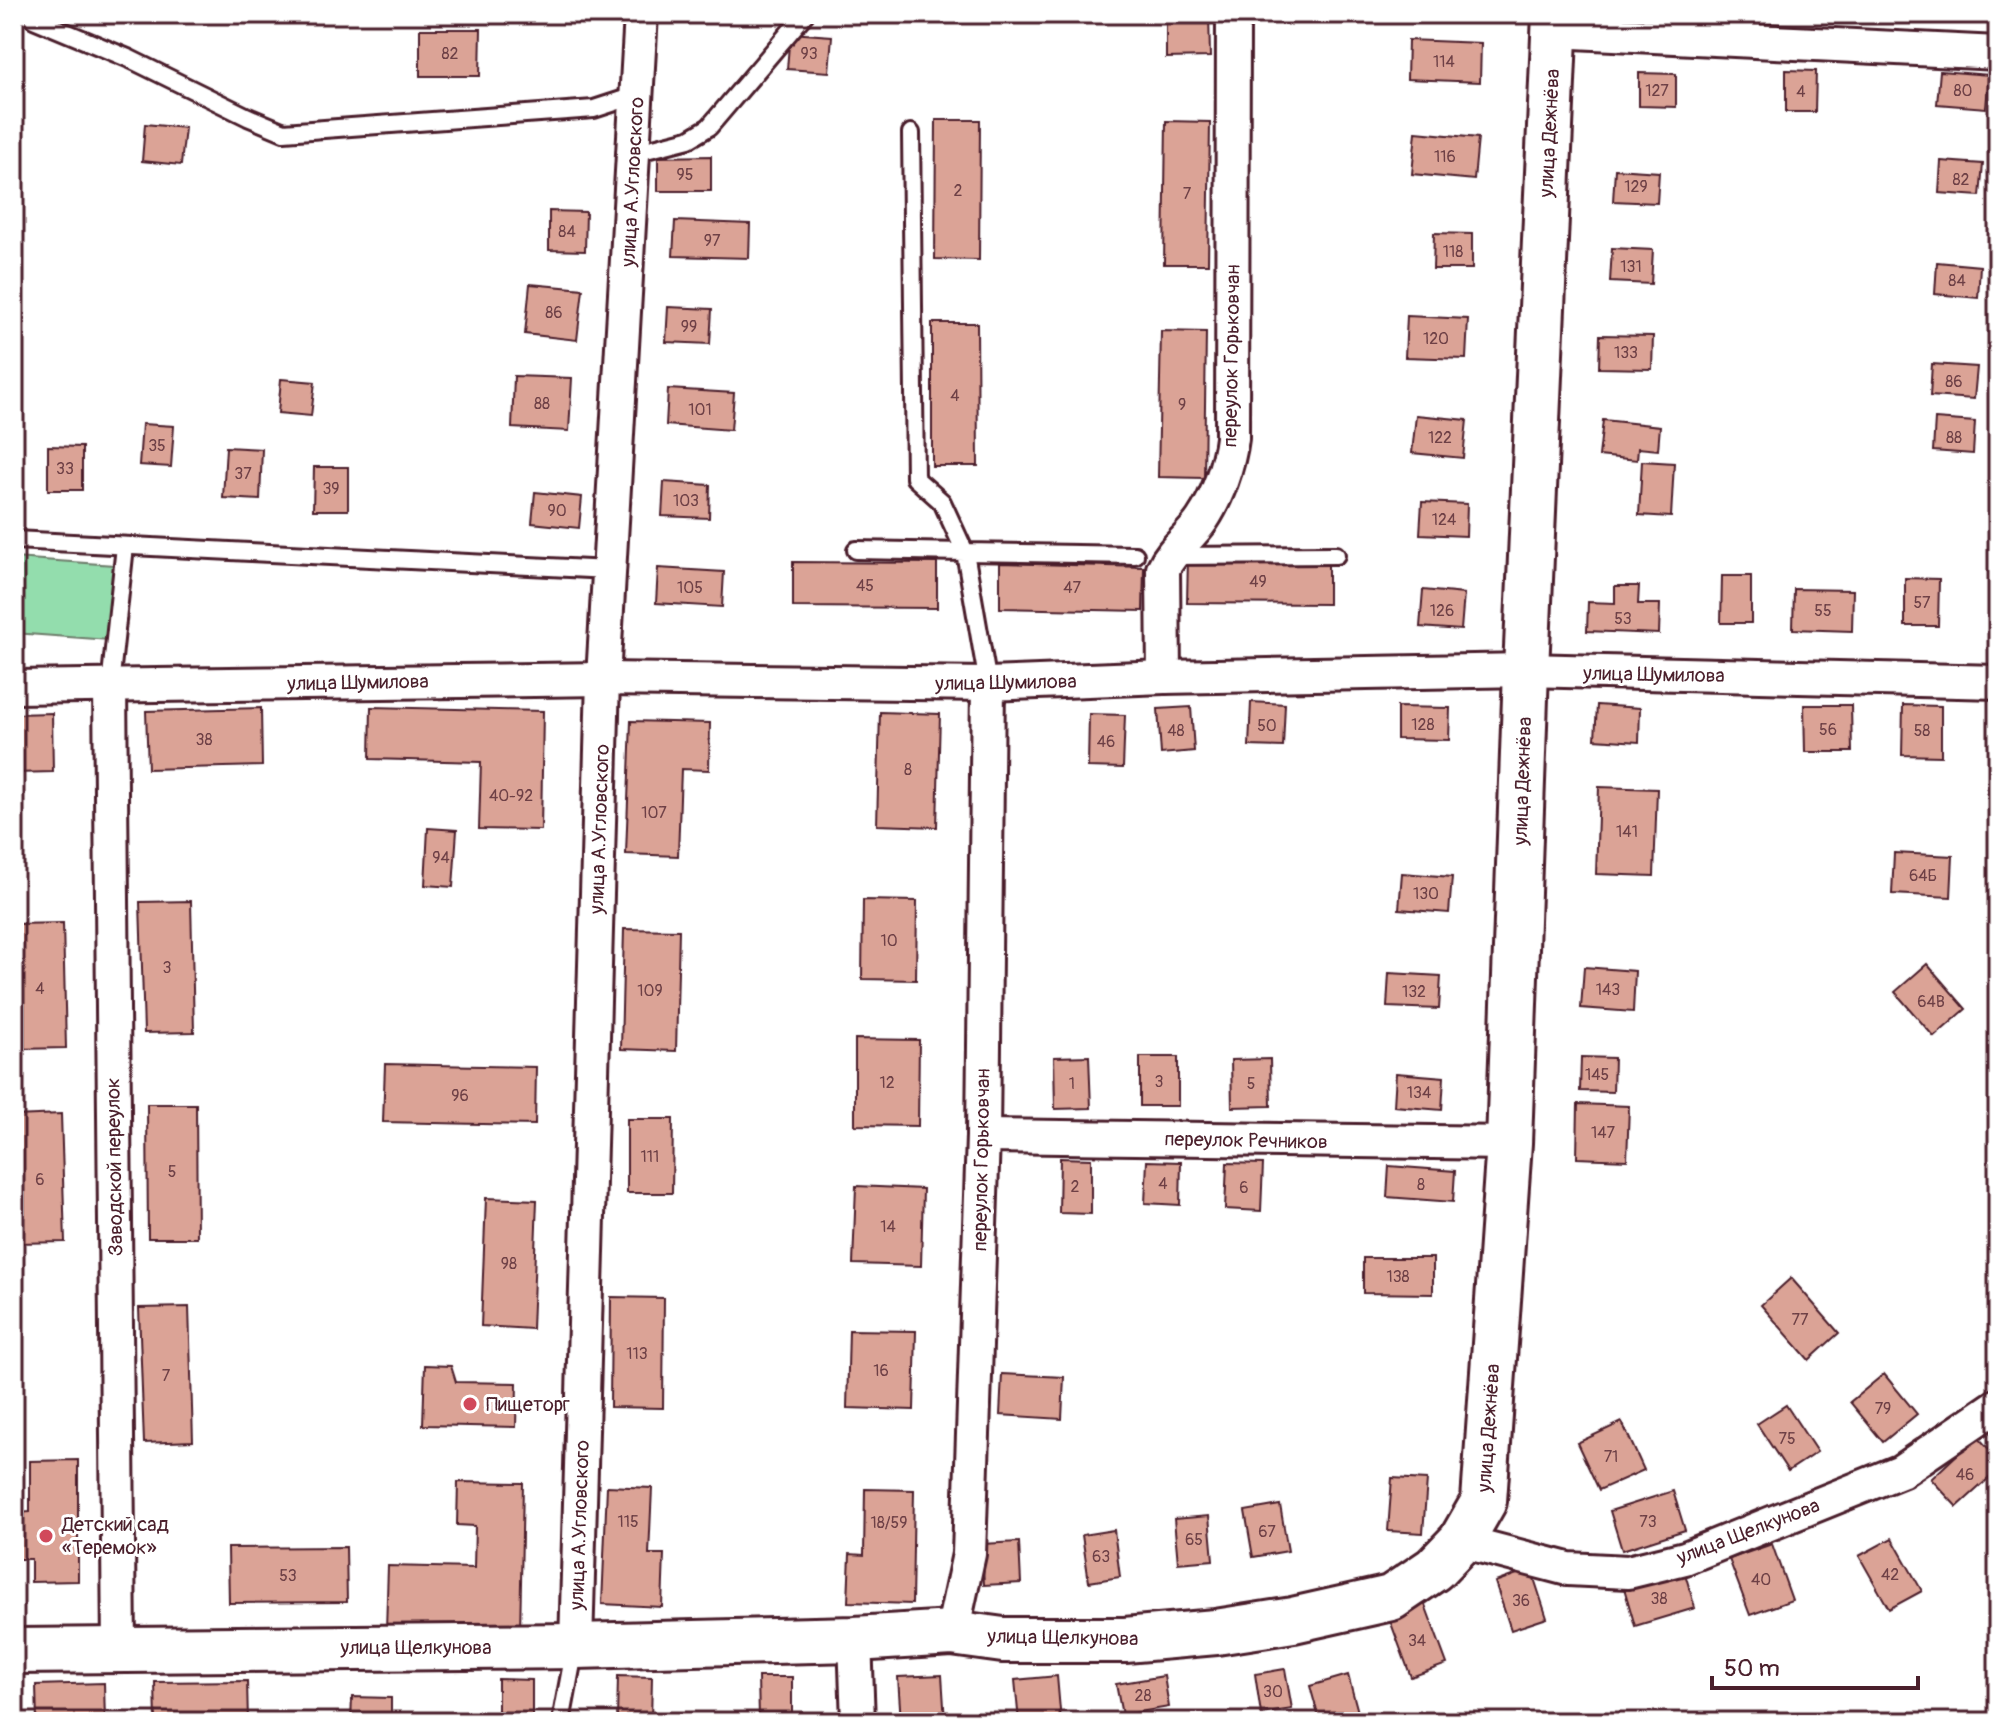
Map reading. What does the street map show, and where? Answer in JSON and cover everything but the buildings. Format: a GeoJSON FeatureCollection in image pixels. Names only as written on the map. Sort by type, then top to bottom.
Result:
{"type":"FeatureCollection","features":[{"type":"Feature","properties":{"kind":"main road","name":"улица Дежнёва"},"geometry":{"type":"LineString","coordinates":[[1461,1541],[1484,1501],[1509,1143],[1554,22]]}},
{"type":"Feature","properties":{"kind":"main road","name":"улица Щелкунова"},"geometry":{"type":"LineString","coordinates":[[14,1651],[576,1646],[855,1639],[952,1633],[1003,1640],[1125,1640],[1216,1632],[1293,1620],[1391,1598],[1434,1569],[1461,1541]]}},
{"type":"Feature","properties":{"kind":"street","name":"улица А.Угловского"},"geometry":{"type":"LineString","coordinates":[[576,1646],[603,679],[641,14]]}},
{"type":"Feature","properties":{"kind":"street","name":"переулок Горьковчан"},"geometry":{"type":"LineString","coordinates":[[1169,556],[1203,520],[1229,462],[1232,438],[1233,14]]}},
{"type":"Feature","properties":{"kind":"street"},"geometry":{"type":"LineString","coordinates":[[1554,22],[1998,53]]}},
{"type":"Feature","properties":{"kind":"street"},"geometry":{"type":"LineString","coordinates":[[1164,677],[1163,569],[1169,556]]}},
{"type":"Feature","properties":{"kind":"street","name":"улица Шумилова"},"geometry":{"type":"LineString","coordinates":[[14,687],[603,679],[988,684],[1164,677],[1526,670],[1998,682]]}},
{"type":"Feature","properties":{"kind":"street","name":"переулок Горьковчан"},"geometry":{"type":"LineString","coordinates":[[952,1633],[969,1554],[983,1136],[988,684]]}},
{"type":"Feature","properties":{"kind":"street","name":"Заводской переулок"},"geometry":{"type":"LineString","coordinates":[[110,686],[119,1648]]}},
{"type":"Feature","properties":{"kind":"street","name":"переулок Речников"},"geometry":{"type":"LineString","coordinates":[[983,1136],[1509,1143]]}},
{"type":"Feature","properties":{"kind":"street","name":"улица Щелкунова"},"geometry":{"type":"LineString","coordinates":[[1461,1541],[1568,1569],[1628,1572],[1685,1558],[1901,1471],[1998,1405]]}},
{"type":"Feature","properties":{"kind":"street"},"geometry":{"type":"LineString","coordinates":[[855,1639],[858,1722]]}},
{"type":"Feature","properties":{"kind":"lane"},"geometry":{"type":"LineString","coordinates":[[634,153],[689,139],[709,127],[805,14]]}},
{"type":"Feature","properties":{"kind":"lane"},"geometry":{"type":"LineString","coordinates":[[34,19],[130,59],[284,132],[594,109],[637,95]]}},
{"type":"Feature","properties":{"kind":"lane"},"geometry":{"type":"LineString","coordinates":[[911,133],[915,478],[942,502],[965,552],[988,684]]}},
{"type":"Feature","properties":{"kind":"lane"},"geometry":{"type":"LineString","coordinates":[[14,540],[609,570]]}},
{"type":"Feature","properties":{"kind":"lane"},"geometry":{"type":"LineString","coordinates":[[110,686],[125,546]]}},
{"type":"Feature","properties":{"kind":"lane"},"geometry":{"type":"LineString","coordinates":[[856,550],[1135,555]]}},
{"type":"Feature","properties":{"kind":"lane"},"geometry":{"type":"LineString","coordinates":[[1169,556],[1336,555]]}},
{"type":"Feature","properties":{"kind":"lane"},"geometry":{"type":"LineString","coordinates":[[561,1722],[576,1646]]}},
{"type":"Feature","properties":{"kind":"green space"},"geometry":{"type":"Polygon","coordinates":[[[14,558],[114,565],[109,640],[14,633],[14,558]]]}},
{"type":"Feature","properties":{"kind":"place","name":"Пищеторг"},"geometry":{"type":"Point","coordinates":[470,1404]}},
{"type":"Feature","properties":{"kind":"place","name":"Детский сад «Теремок»"},"geometry":{"type":"Point","coordinates":[46,1536]}}]}
